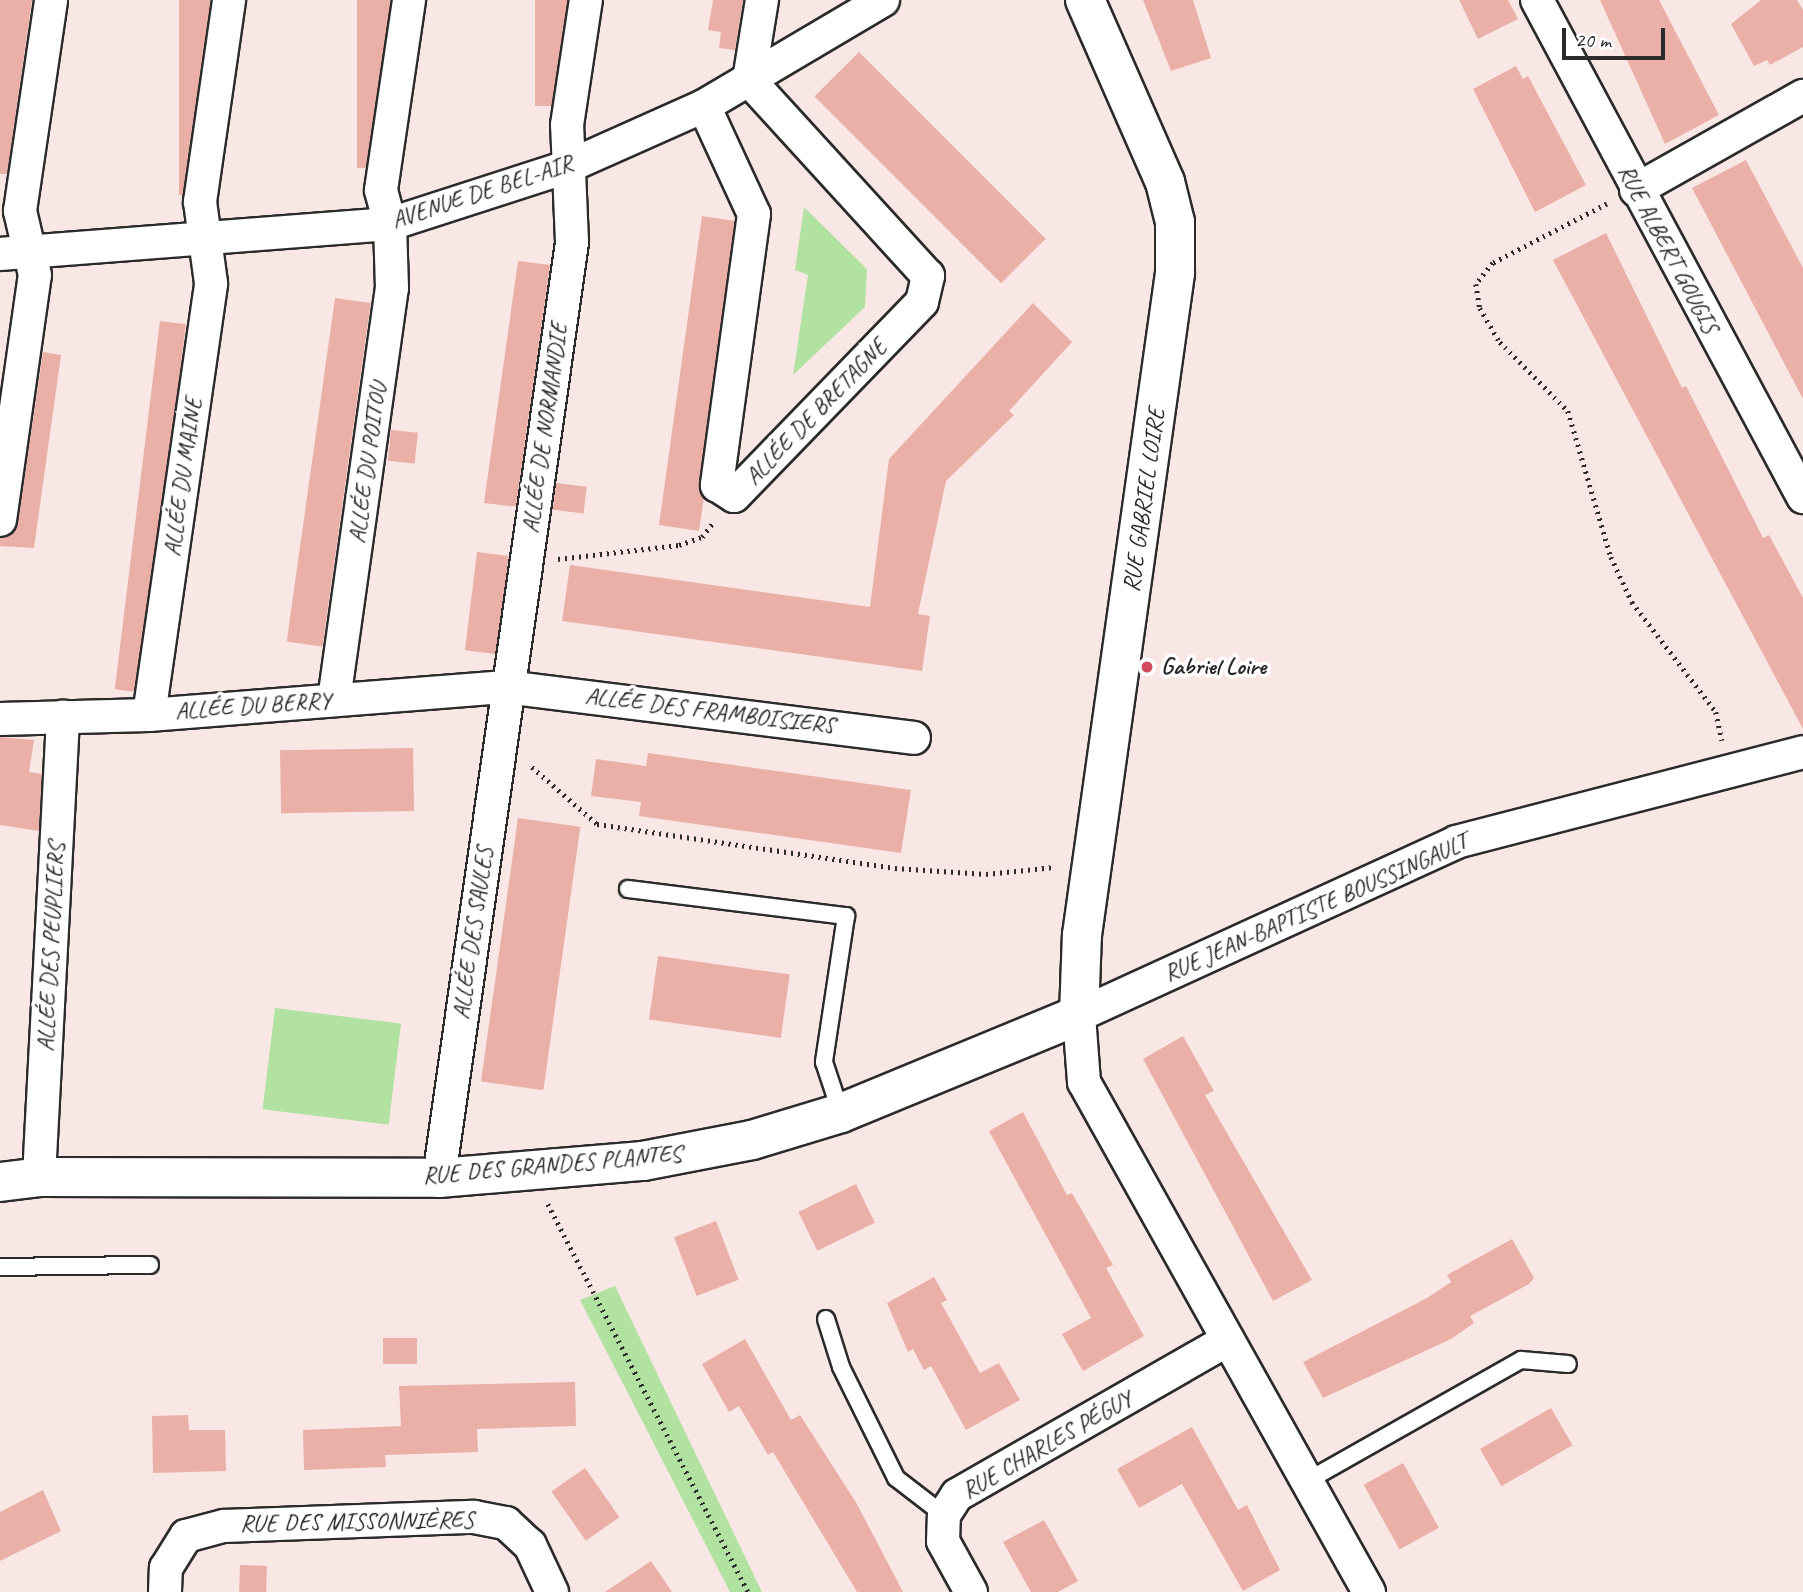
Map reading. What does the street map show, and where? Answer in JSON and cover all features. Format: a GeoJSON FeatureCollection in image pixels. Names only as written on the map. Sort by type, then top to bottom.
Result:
{"type":"FeatureCollection","features":[{"type":"Feature","properties":{"kind":"street"},"geometry":{"type":"LineString","coordinates":[[0,520],[35,275],[13,252],[51,0]]}},
{"type":"Feature","properties":{"kind":"street","name":"ALLÉE DU MAINE"},"geometry":{"type":"LineString","coordinates":[[149,715],[211,283],[200,202],[229,0]]}},
{"type":"Feature","properties":{"kind":"street","name":"ALLÉE DU POITOU"},"geometry":{"type":"LineString","coordinates":[[334,701],[392,288],[390,224],[381,190],[409,0]]}},
{"type":"Feature","properties":{"kind":"street","name":"ALLÉE DE NORMANDIE"},"geometry":{"type":"LineString","coordinates":[[506,687],[572,242],[567,125],[586,0]]}},
{"type":"Feature","properties":{"kind":"street"},"geometry":{"type":"LineString","coordinates":[[749,80],[762,0]]}},
{"type":"Feature","properties":{"kind":"street","name":"AVENUE DE BEL-AIR"},"geometry":{"type":"LineString","coordinates":[[13,252],[205,240],[390,224],[567,167],[704,106],[883,0]]}},
{"type":"Feature","properties":{"kind":"street","name":"RUE GABRIEL LOIRE"},"geometry":{"type":"LineString","coordinates":[[1079,1015],[1094,857],[1172,297],[1175,222],[1165,182],[1085,0]]}},
{"type":"Feature","properties":{"kind":"street","name":"RUE ALBERT GOUGIS"},"geometry":{"type":"LineString","coordinates":[[1537,0],[1636,190],[1802,494]]}},
{"type":"Feature","properties":{"kind":"street","name":"ALLÉE DE BRETAGNE"},"geometry":{"type":"LineString","coordinates":[[704,106],[754,214],[718,485],[734,496],[922,302],[928,276],[749,80]]}},
{"type":"Feature","properties":{"kind":"street"},"geometry":{"type":"LineString","coordinates":[[1636,190],[1803,96]]}},
{"type":"Feature","properties":{"kind":"street","name":"ALLÉE DU BERRY"},"geometry":{"type":"LineString","coordinates":[[0,719],[149,715],[506,687]]}},
{"type":"Feature","properties":{"kind":"street","name":"ALLÉE DES FRAMBOISIERS"},"geometry":{"type":"LineString","coordinates":[[506,687],[914,738]]}},
{"type":"Feature","properties":{"kind":"street","name":"ALLÉE DES SAULES"},"geometry":{"type":"LineString","coordinates":[[439,1178],[506,687]]}},
{"type":"Feature","properties":{"kind":"street","name":"ALLÉE DES PEUPLIERS"},"geometry":{"type":"LineString","coordinates":[[39,1177],[63,717]]}},
{"type":"Feature","properties":{"kind":"street","name":"RUE JEAN-BAPTISTE BOUSSINGAULT"},"geometry":{"type":"LineString","coordinates":[[1079,1015],[1456,842],[1803,752]]}},
{"type":"Feature","properties":{"kind":"street"},"geometry":{"type":"LineString","coordinates":[[1079,1015],[1084,1082],[1369,1592]]}},
{"type":"Feature","properties":{"kind":"street","name":"RUE DES GRANDES PLANTES"},"geometry":{"type":"LineString","coordinates":[[0,1182],[39,1177],[439,1178],[529,1168],[643,1161],[752,1140],[841,1113],[1079,1015]]}},
{"type":"Feature","properties":{"kind":"street","name":"RUE CHARLES PÉGUY"},"geometry":{"type":"LineString","coordinates":[[971,1592],[943,1541],[944,1515],[957,1495],[1228,1340]]}},
{"type":"Feature","properties":{"kind":"street","name":"RUE DES MISSONNIÈRES"},"geometry":{"type":"LineString","coordinates":[[166,1592],[166,1568],[186,1536],[224,1526],[474,1517],[506,1523],[530,1545],[552,1592]]}},
{"type":"Feature","properties":{"kind":"lane"},"geometry":{"type":"LineString","coordinates":[[628,889],[846,916],[824,1062],[841,1113]]}},
{"type":"Feature","properties":{"kind":"lane"},"geometry":{"type":"LineString","coordinates":[[0,1267],[150,1265]]}},
{"type":"Feature","properties":{"kind":"lane"},"geometry":{"type":"LineString","coordinates":[[826,1319],[841,1367],[896,1478],[944,1515]]}},
{"type":"Feature","properties":{"kind":"lane"},"geometry":{"type":"LineString","coordinates":[[1307,1481],[1521,1360],[1568,1364]]}},
{"type":"Feature","properties":{"kind":"path"},"geometry":{"type":"LineString","coordinates":[[1636,190],[1493,263],[1476,284],[1480,309],[1500,342],[1568,411],[1611,557],[1632,602],[1716,712],[1729,771]]}},
{"type":"Feature","properties":{"kind":"path"},"geometry":{"type":"LineString","coordinates":[[526,556],[571,561],[679,545],[702,537],[734,496]]}},
{"type":"Feature","properties":{"kind":"path"},"geometry":{"type":"LineString","coordinates":[[499,739],[597,824],[934,871],[1034,873],[1094,857]]}},
{"type":"Feature","properties":{"kind":"path"},"geometry":{"type":"LineString","coordinates":[[529,1168],[748,1592]]}},
{"type":"Feature","properties":{"kind":"green space"},"geometry":{"type":"Polygon","coordinates":[[[804,207],[867,269],[865,307],[793,375],[808,275],[795,270],[804,207]]]}},
{"type":"Feature","properties":{"kind":"green space"},"geometry":{"type":"Polygon","coordinates":[[[275,1008],[401,1023],[389,1125],[263,1109],[275,1008]]]}},
{"type":"Feature","properties":{"kind":"green space"},"geometry":{"type":"Polygon","coordinates":[[[615,1286],[762,1592],[730,1592],[580,1300],[615,1286]]]}},
{"type":"Feature","properties":{"kind":"building"},"geometry":{"type":"Polygon","coordinates":[[[0,0],[32,0],[7,174],[0,174],[0,0]]]}},
{"type":"Feature","properties":{"kind":"building"},"geometry":{"type":"Polygon","coordinates":[[[179,0],[210,0],[210,195],[179,195],[179,0]]]}},
{"type":"Feature","properties":{"kind":"building"},"geometry":{"type":"Polygon","coordinates":[[[357,0],[390,0],[390,168],[357,168],[357,0]]]}},
{"type":"Feature","properties":{"kind":"building"},"geometry":{"type":"Polygon","coordinates":[[[535,0],[567,0],[567,106],[535,106],[535,0]]]}},
{"type":"Feature","properties":{"kind":"building"},"geometry":{"type":"Polygon","coordinates":[[[713,0],[743,0],[735,50],[719,48],[721,32],[708,30],[713,0]]]}},
{"type":"Feature","properties":{"kind":"building"},"geometry":{"type":"Polygon","coordinates":[[[1143,0],[1193,0],[1211,58],[1171,71],[1143,0]]]}},
{"type":"Feature","properties":{"kind":"building"},"geometry":{"type":"Polygon","coordinates":[[[1459,0],[1508,0],[1518,19],[1478,39],[1459,0]]]}},
{"type":"Feature","properties":{"kind":"building"},"geometry":{"type":"Polygon","coordinates":[[[1600,0],[1659,0],[1719,115],[1665,144],[1600,0]]]}},
{"type":"Feature","properties":{"kind":"building"},"geometry":{"type":"Polygon","coordinates":[[[1761,0],[1797,0],[1803,10],[1803,47],[1770,65],[1767,60],[1754,66],[1731,24],[1761,0]]]}},
{"type":"Feature","properties":{"kind":"building"},"geometry":{"type":"Polygon","coordinates":[[[859,52],[1046,239],[1001,283],[814,97],[859,52]]]}},
{"type":"Feature","properties":{"kind":"building"},"geometry":{"type":"Polygon","coordinates":[[[1516,66],[1523,79],[1528,76],[1586,185],[1535,212],[1473,89],[1516,66]]]}},
{"type":"Feature","properties":{"kind":"building"},"geometry":{"type":"Polygon","coordinates":[[[1746,160],[1803,268],[1803,399],[1692,188],[1746,160]]]}},
{"type":"Feature","properties":{"kind":"building"},"geometry":{"type":"Polygon","coordinates":[[[702,216],[735,221],[699,483],[704,497],[699,531],[659,525],[702,216]]]}},
{"type":"Feature","properties":{"kind":"building"},"geometry":{"type":"Polygon","coordinates":[[[1606,233],[1682,388],[1686,386],[1763,538],[1769,535],[1803,598],[1803,729],[1553,260],[1606,233]]]}},
{"type":"Feature","properties":{"kind":"building"},"geometry":{"type":"Polygon","coordinates":[[[518,261],[550,265],[516,506],[510,506],[484,503],[518,261]]]}},
{"type":"Feature","properties":{"kind":"building"},"geometry":{"type":"Polygon","coordinates":[[[335,298],[371,303],[322,647],[287,642],[335,298]]]}},
{"type":"Feature","properties":{"kind":"building"},"geometry":{"type":"Polygon","coordinates":[[[1033,303],[1072,342],[1009,411],[1014,415],[946,481],[918,614],[930,616],[922,671],[562,621],[570,565],[870,607],[889,459],[1033,303]]]}},
{"type":"Feature","properties":{"kind":"building"},"geometry":{"type":"Polygon","coordinates":[[[160,321],[186,324],[141,692],[115,689],[160,321]]]}},
{"type":"Feature","properties":{"kind":"building"},"geometry":{"type":"Polygon","coordinates":[[[43,352],[61,355],[34,548],[0,546],[0,538],[14,532],[18,523],[43,352]]]}},
{"type":"Feature","properties":{"kind":"building"},"geometry":{"type":"Polygon","coordinates":[[[391,430],[418,433],[415,464],[388,461],[391,430]]]}},
{"type":"Feature","properties":{"kind":"building"},"geometry":{"type":"Polygon","coordinates":[[[556,483],[587,487],[583,514],[553,510],[556,483]]]}},
{"type":"Feature","properties":{"kind":"building"},"geometry":{"type":"Polygon","coordinates":[[[477,552],[509,556],[497,654],[465,650],[477,552]]]}},
{"type":"Feature","properties":{"kind":"building"},"geometry":{"type":"Polygon","coordinates":[[[0,737],[34,740],[29,772],[42,774],[39,831],[0,825],[0,737]]]}},
{"type":"Feature","properties":{"kind":"building"},"geometry":{"type":"Polygon","coordinates":[[[413,748],[414,811],[281,813],[280,750],[413,748]]]}},
{"type":"Feature","properties":{"kind":"building"},"geometry":{"type":"Polygon","coordinates":[[[648,753],[911,790],[901,853],[639,816],[641,802],[591,796],[596,759],[646,766],[648,753]]]}},
{"type":"Feature","properties":{"kind":"building"},"geometry":{"type":"Polygon","coordinates":[[[518,818],[580,827],[543,1090],[481,1081],[518,818]]]}},
{"type":"Feature","properties":{"kind":"building"},"geometry":{"type":"Polygon","coordinates":[[[658,956],[790,975],[781,1038],[649,1019],[658,956]]]}},
{"type":"Feature","properties":{"kind":"building"},"geometry":{"type":"Polygon","coordinates":[[[1183,1036],[1214,1091],[1205,1095],[1312,1280],[1273,1301],[1143,1059],[1183,1036]]]}},
{"type":"Feature","properties":{"kind":"building"},"geometry":{"type":"Polygon","coordinates":[[[1023,1112],[1067,1195],[1072,1193],[1113,1265],[1106,1268],[1144,1336],[1083,1371],[1062,1334],[1091,1318],[989,1131],[1023,1112]]]}},
{"type":"Feature","properties":{"kind":"building"},"geometry":{"type":"Polygon","coordinates":[[[856,1184],[875,1223],[817,1251],[798,1212],[856,1184]]]}},
{"type":"Feature","properties":{"kind":"building"},"geometry":{"type":"Polygon","coordinates":[[[716,1221],[739,1280],[697,1296],[674,1237],[716,1221]]]}},
{"type":"Feature","properties":{"kind":"building"},"geometry":{"type":"Polygon","coordinates":[[[1512,1239],[1534,1278],[1529,1284],[1470,1316],[1474,1323],[1451,1339],[1323,1398],[1303,1362],[1427,1298],[1451,1282],[1447,1275],[1512,1239]]]}},
{"type":"Feature","properties":{"kind":"building"},"geometry":{"type":"Polygon","coordinates":[[[934,1277],[947,1300],[941,1303],[980,1373],[999,1363],[1020,1400],[966,1430],[931,1366],[924,1370],[913,1349],[908,1352],[887,1303],[934,1277]]]}},
{"type":"Feature","properties":{"kind":"building"},"geometry":{"type":"Polygon","coordinates":[[[383,1338],[417,1338],[417,1364],[383,1364],[383,1338]]]}},
{"type":"Feature","properties":{"kind":"building"},"geometry":{"type":"Polygon","coordinates":[[[745,1339],[791,1420],[800,1415],[857,1504],[903,1592],[857,1592],[773,1452],[768,1455],[739,1406],[729,1412],[702,1364],[745,1339]]]}},
{"type":"Feature","properties":{"kind":"building"},"geometry":{"type":"Polygon","coordinates":[[[575,1382],[576,1426],[477,1429],[478,1452],[385,1455],[386,1467],[304,1470],[303,1430],[401,1426],[399,1386],[575,1382]]]}},
{"type":"Feature","properties":{"kind":"building"},"geometry":{"type":"Polygon","coordinates":[[[1551,1408],[1572,1445],[1501,1486],[1480,1449],[1551,1408]]]}},
{"type":"Feature","properties":{"kind":"building"},"geometry":{"type":"Polygon","coordinates":[[[188,1415],[189,1430],[225,1430],[226,1471],[153,1473],[152,1416],[188,1415]]]}},
{"type":"Feature","properties":{"kind":"building"},"geometry":{"type":"Polygon","coordinates":[[[1192,1427],[1238,1510],[1247,1505],[1280,1570],[1243,1591],[1182,1484],[1139,1508],[1117,1469],[1192,1427]]]}},
{"type":"Feature","properties":{"kind":"building"},"geometry":{"type":"Polygon","coordinates":[[[1403,1463],[1439,1528],[1400,1550],[1364,1485],[1403,1463]]]}},
{"type":"Feature","properties":{"kind":"building"},"geometry":{"type":"Polygon","coordinates":[[[585,1468],[619,1517],[586,1541],[551,1492],[585,1468]]]}},
{"type":"Feature","properties":{"kind":"building"},"geometry":{"type":"Polygon","coordinates":[[[43,1490],[61,1531],[0,1561],[0,1512],[43,1490]]]}},
{"type":"Feature","properties":{"kind":"building"},"geometry":{"type":"Polygon","coordinates":[[[1044,1520],[1078,1581],[1058,1592],[1031,1592],[1003,1542],[1044,1520]]]}},
{"type":"Feature","properties":{"kind":"building"},"geometry":{"type":"Polygon","coordinates":[[[651,1561],[672,1592],[605,1592],[651,1561]]]}},
{"type":"Feature","properties":{"kind":"building"},"geometry":{"type":"Polygon","coordinates":[[[240,1565],[267,1566],[266,1592],[239,1592],[240,1565]]]}},
{"type":"Feature","properties":{"kind":"place","name":"Gabriel Loire"},"geometry":{"type":"Point","coordinates":[1147,667]}}]}
